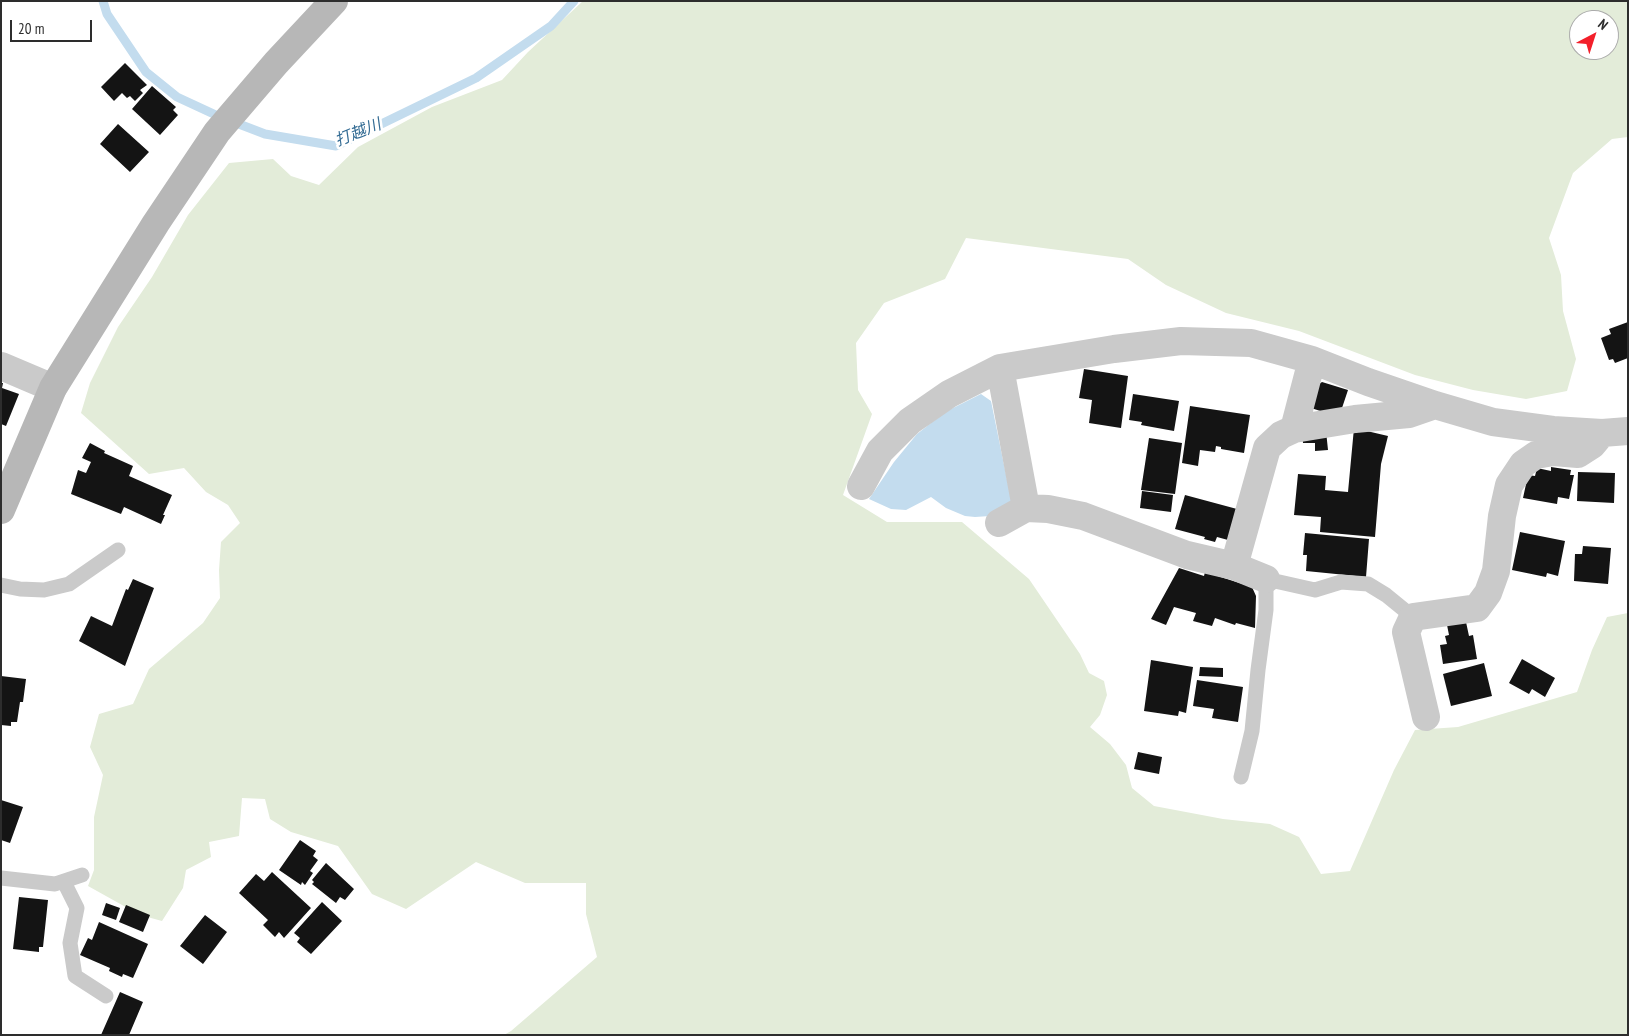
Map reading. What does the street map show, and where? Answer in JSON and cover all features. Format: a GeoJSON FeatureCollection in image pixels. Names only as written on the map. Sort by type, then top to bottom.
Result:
{"type":"FeatureCollection","features":[{"type":"Feature","properties":{"kind":"street"},"geometry":{"type":"LineString","coordinates":[[1,510],[52,388],[156,223],[218,132],[276,63],[334,1]]}},
{"type":"Feature","properties":{"kind":"street"},"geometry":{"type":"LineString","coordinates":[[862,486],[880,451],[910,422],[949,394],[1000,368],[1181,340],[1251,343],[1312,360],[1435,405],[1493,422],[1553,430],[1615,432]]}},
{"type":"Feature","properties":{"kind":"street"},"geometry":{"type":"LineString","coordinates":[[1294,428],[1312,360]]}},
{"type":"Feature","properties":{"kind":"street"},"geometry":{"type":"LineString","coordinates":[[1,366],[52,388]]}},
{"type":"Feature","properties":{"kind":"street"},"geometry":{"type":"LineString","coordinates":[[1000,368],[1026,508]]}},
{"type":"Feature","properties":{"kind":"street"},"geometry":{"type":"LineString","coordinates":[[1234,566],[1267,448],[1280,435],[1294,428],[1355,419],[1409,414],[1435,405]]}},
{"type":"Feature","properties":{"kind":"street"},"geometry":{"type":"LineString","coordinates":[[1426,717],[1406,632],[1413,617],[1477,608],[1488,593],[1496,571],[1502,516],[1508,485],[1523,464],[1536,455],[1553,452],[1578,454],[1615,432]]}},
{"type":"Feature","properties":{"kind":"street"},"geometry":{"type":"LineString","coordinates":[[999,522],[1026,508],[1048,508],[1083,516],[1187,555],[1234,566],[1266,579]]}},
{"type":"Feature","properties":{"kind":"lane"},"geometry":{"type":"LineString","coordinates":[[1,585],[20,589],[44,590],[69,584],[118,550]]}},
{"type":"Feature","properties":{"kind":"lane"},"geometry":{"type":"LineString","coordinates":[[1241,777],[1252,731],[1266,610],[1266,579],[1315,590],[1341,582],[1368,584],[1386,594],[1413,617]]}},
{"type":"Feature","properties":{"kind":"lane"},"geometry":{"type":"LineString","coordinates":[[1,878],[55,884],[82,875]]}},
{"type":"Feature","properties":{"kind":"lane"},"geometry":{"type":"LineString","coordinates":[[64,882],[77,908],[70,943],[75,976],[106,996]]}},
{"type":"Feature","properties":{"kind":"green space"},"geometry":{"type":"Polygon","coordinates":[[[583,1],[1628,1],[1628,137],[1612,139],[1573,173],[1549,238],[1561,275],[1563,311],[1576,359],[1567,391],[1526,399],[1473,390],[1415,375],[1299,331],[1226,313],[1166,285],[1128,259],[966,238],[945,279],[884,303],[856,343],[858,390],[872,414],[843,495],[887,522],[962,522],[1029,579],[1080,654],[1089,673],[1104,681],[1107,695],[1100,715],[1090,727],[1110,744],[1126,765],[1132,788],[1154,806],[1223,819],[1270,824],[1299,837],[1321,874],[1350,871],[1394,770],[1415,730],[1458,727],[1577,692],[1592,650],[1607,617],[1628,613],[1628,1035],[504,1035],[597,957],[586,914],[586,883],[525,883],[476,862],[406,909],[372,894],[338,846],[291,832],[270,819],[265,799],[242,798],[239,836],[209,842],[211,857],[186,870],[183,888],[162,921],[140,915],[88,886],[94,870],[94,817],[103,775],[90,747],[99,714],[133,704],[149,669],[203,623],[220,598],[221,542],[240,523],[228,505],[206,492],[184,468],[149,474],[81,413],[90,383],[118,327],[152,277],[188,215],[229,163],[273,159],[291,176],[319,185],[358,147],[432,107],[502,80],[528,52],[583,1]]]}},
{"type":"Feature","properties":{"kind":"water"},"geometry":{"type":"Polygon","coordinates":[[[981,394],[991,401],[1012,504],[990,516],[975,517],[965,516],[946,508],[931,497],[906,510],[891,509],[869,499],[894,462],[917,434],[945,412],[981,394]]]}},
{"type":"Feature","properties":{"kind":"building"},"geometry":{"type":"Polygon","coordinates":[[[125,63],[147,85],[140,90],[143,93],[135,101],[130,96],[127,98],[122,93],[114,101],[101,87],[125,63]]]}},
{"type":"Feature","properties":{"kind":"building"},"geometry":{"type":"Polygon","coordinates":[[[152,86],[176,107],[173,110],[178,115],[160,135],[132,109],[152,86]]]}},
{"type":"Feature","properties":{"kind":"building"},"geometry":{"type":"Polygon","coordinates":[[[118,124],[149,152],[130,172],[100,144],[118,124]]]}},
{"type":"Feature","properties":{"kind":"building"},"geometry":{"type":"Polygon","coordinates":[[[1628,322],[1628,358],[1615,363],[1613,359],[1609,360],[1601,338],[1611,334],[1609,329],[1628,322]]]}},
{"type":"Feature","properties":{"kind":"building"},"geometry":{"type":"Polygon","coordinates":[[[1084,369],[1128,376],[1121,428],[1089,423],[1092,400],[1079,398],[1084,369]]]}},
{"type":"Feature","properties":{"kind":"building"},"geometry":{"type":"Polygon","coordinates":[[[1322,382],[1348,390],[1339,417],[1311,408],[1319,384],[1322,382]]]}},
{"type":"Feature","properties":{"kind":"building"},"geometry":{"type":"Polygon","coordinates":[[[1,383],[3,383],[2,388],[19,394],[6,426],[1,424],[1,383]]]}},
{"type":"Feature","properties":{"kind":"building"},"geometry":{"type":"Polygon","coordinates":[[[1133,394],[1179,401],[1174,431],[1141,425],[1142,422],[1129,420],[1133,394]]]}},
{"type":"Feature","properties":{"kind":"building"},"geometry":{"type":"Polygon","coordinates":[[[1190,406],[1250,415],[1244,453],[1221,449],[1221,447],[1216,446],[1215,452],[1200,450],[1198,466],[1182,463],[1190,406]]]}},
{"type":"Feature","properties":{"kind":"building"},"geometry":{"type":"Polygon","coordinates":[[[1354,428],[1388,436],[1381,464],[1375,537],[1320,532],[1321,517],[1294,515],[1298,474],[1326,476],[1325,490],[1348,492],[1354,428]]]}},
{"type":"Feature","properties":{"kind":"building"},"geometry":{"type":"Polygon","coordinates":[[[1326,431],[1328,450],[1315,451],[1315,443],[1303,443],[1302,432],[1326,431]]]}},
{"type":"Feature","properties":{"kind":"building"},"geometry":{"type":"Polygon","coordinates":[[[1149,438],[1182,443],[1175,494],[1141,490],[1149,438]]]}},
{"type":"Feature","properties":{"kind":"building"},"geometry":{"type":"Polygon","coordinates":[[[90,443],[105,451],[104,453],[133,466],[129,476],[172,495],[161,524],[124,507],[121,514],[71,494],[78,470],[86,473],[91,462],[82,458],[90,443]]]}},
{"type":"Feature","properties":{"kind":"building"},"geometry":{"type":"Polygon","coordinates":[[[1551,467],[1571,470],[1570,475],[1574,475],[1569,499],[1558,497],[1557,504],[1523,498],[1528,475],[1535,476],[1537,468],[1551,471],[1551,467]]]}},
{"type":"Feature","properties":{"kind":"building"},"geometry":{"type":"Polygon","coordinates":[[[1578,472],[1615,473],[1614,503],[1577,501],[1578,472]]]}},
{"type":"Feature","properties":{"kind":"building"},"geometry":{"type":"Polygon","coordinates":[[[1142,491],[1173,495],[1171,512],[1140,508],[1142,491]]]}},
{"type":"Feature","properties":{"kind":"building"},"geometry":{"type":"Polygon","coordinates":[[[1185,495],[1237,509],[1228,540],[1217,537],[1215,542],[1204,539],[1205,537],[1175,529],[1185,495]]]}},
{"type":"Feature","properties":{"kind":"building"},"geometry":{"type":"Polygon","coordinates":[[[1520,532],[1565,541],[1558,576],[1547,573],[1546,577],[1512,570],[1520,532]]]}},
{"type":"Feature","properties":{"kind":"building"},"geometry":{"type":"Polygon","coordinates":[[[1305,533],[1369,539],[1366,577],[1306,571],[1307,555],[1303,555],[1305,533]]]}},
{"type":"Feature","properties":{"kind":"building"},"geometry":{"type":"Polygon","coordinates":[[[1583,546],[1611,548],[1608,584],[1574,581],[1575,554],[1582,554],[1583,546]]]}},
{"type":"Feature","properties":{"kind":"building"},"geometry":{"type":"Polygon","coordinates":[[[1179,568],[1204,576],[1205,572],[1252,587],[1256,596],[1255,628],[1236,623],[1235,625],[1215,618],[1212,626],[1193,621],[1196,613],[1174,607],[1166,625],[1151,619],[1179,568]]]}},
{"type":"Feature","properties":{"kind":"building"},"geometry":{"type":"Polygon","coordinates":[[[133,579],[154,588],[125,666],[79,641],[91,616],[112,626],[126,589],[128,590],[133,579]]]}},
{"type":"Feature","properties":{"kind":"building"},"geometry":{"type":"Polygon","coordinates":[[[1466,622],[1469,636],[1473,635],[1477,659],[1443,664],[1440,645],[1447,644],[1445,636],[1449,635],[1447,625],[1466,622]]]}},
{"type":"Feature","properties":{"kind":"building"},"geometry":{"type":"Polygon","coordinates":[[[1522,659],[1555,678],[1545,697],[1532,689],[1529,694],[1509,683],[1522,659]]]}},
{"type":"Feature","properties":{"kind":"building"},"geometry":{"type":"Polygon","coordinates":[[[1151,660],[1193,667],[1186,713],[1179,711],[1178,716],[1144,711],[1151,660]]]}},
{"type":"Feature","properties":{"kind":"building"},"geometry":{"type":"Polygon","coordinates":[[[1484,663],[1492,696],[1451,706],[1443,674],[1484,663]]]}},
{"type":"Feature","properties":{"kind":"building"},"geometry":{"type":"Polygon","coordinates":[[[1200,667],[1223,668],[1223,677],[1199,676],[1200,667]]]}},
{"type":"Feature","properties":{"kind":"building"},"geometry":{"type":"Polygon","coordinates":[[[1,676],[26,679],[23,702],[20,702],[17,722],[11,722],[11,726],[1,725],[1,676]]]}},
{"type":"Feature","properties":{"kind":"building"},"geometry":{"type":"Polygon","coordinates":[[[1197,680],[1243,687],[1238,722],[1212,718],[1214,709],[1193,706],[1197,680]]]}},
{"type":"Feature","properties":{"kind":"building"},"geometry":{"type":"Polygon","coordinates":[[[1138,752],[1162,757],[1159,774],[1134,769],[1138,752]]]}},
{"type":"Feature","properties":{"kind":"building"},"geometry":{"type":"Polygon","coordinates":[[[1,800],[23,807],[10,843],[1,840],[1,800]]]}},
{"type":"Feature","properties":{"kind":"building"},"geometry":{"type":"Polygon","coordinates":[[[300,840],[316,851],[313,856],[318,860],[310,871],[313,873],[305,885],[302,882],[301,885],[279,870],[300,840]]]}},
{"type":"Feature","properties":{"kind":"building"},"geometry":{"type":"Polygon","coordinates":[[[326,863],[354,889],[345,900],[340,897],[336,903],[312,884],[314,882],[312,880],[326,863]]]}},
{"type":"Feature","properties":{"kind":"building"},"geometry":{"type":"Polygon","coordinates":[[[272,872],[311,908],[284,938],[279,932],[275,937],[263,925],[268,920],[239,893],[256,874],[264,881],[272,872]]]}},
{"type":"Feature","properties":{"kind":"building"},"geometry":{"type":"Polygon","coordinates":[[[19,897],[48,900],[43,947],[39,947],[39,952],[13,949],[19,897]]]}},
{"type":"Feature","properties":{"kind":"building"},"geometry":{"type":"Polygon","coordinates":[[[322,902],[342,921],[311,954],[297,942],[300,938],[294,933],[322,902]]]}},
{"type":"Feature","properties":{"kind":"building"},"geometry":{"type":"Polygon","coordinates":[[[106,903],[120,908],[116,920],[102,915],[106,903]]]}},
{"type":"Feature","properties":{"kind":"building"},"geometry":{"type":"Polygon","coordinates":[[[126,905],[150,915],[143,932],[119,922],[126,905]]]}},
{"type":"Feature","properties":{"kind":"building"},"geometry":{"type":"Polygon","coordinates":[[[205,915],[227,932],[203,964],[180,946],[205,915]]]}},
{"type":"Feature","properties":{"kind":"building"},"geometry":{"type":"Polygon","coordinates":[[[99,922],[148,944],[133,978],[123,974],[122,977],[109,971],[110,968],[80,955],[88,938],[92,940],[99,922]]]}},
{"type":"Feature","properties":{"kind":"building"},"geometry":{"type":"Polygon","coordinates":[[[120,992],[143,1002],[129,1035],[101,1035],[120,992]]]}},
{"type":"Feature","properties":{"kind":"waterway","name":"打越川"},"geometry":{"type":"LineString","coordinates":[[103,1],[107,14],[146,72],[177,97],[218,116],[265,134],[336,146],[476,78],[551,26],[574,1]]}}]}
